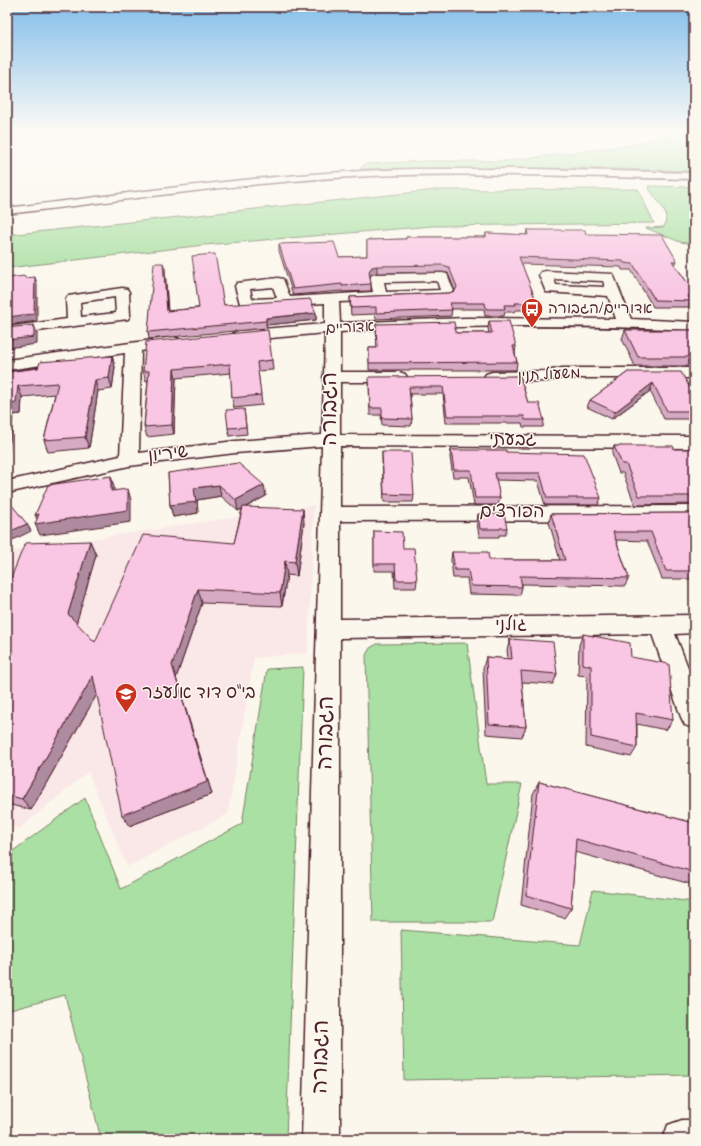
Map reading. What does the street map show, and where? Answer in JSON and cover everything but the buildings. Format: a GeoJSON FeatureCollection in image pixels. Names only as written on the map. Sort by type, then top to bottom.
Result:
{"type":"FeatureCollection","features":[{"type":"Feature","properties":{"kind":"main road"},"geometry":{"type":"LineString","coordinates":[[7,211],[217,186]]}},
{"type":"Feature","properties":{"kind":"main road"},"geometry":{"type":"LineString","coordinates":[[613,292],[625,322]]}},
{"type":"Feature","properties":{"kind":"main road"},"geometry":{"type":"LineString","coordinates":[[285,301],[380,295]]}},
{"type":"Feature","properties":{"kind":"main road","name":"הגבורה"},"geometry":{"type":"LineString","coordinates":[[321,1139],[329,629],[331,377],[333,328],[332,298]]}},
{"type":"Feature","properties":{"kind":"main road"},"geometry":{"type":"LineString","coordinates":[[7,331],[74,322]]}},
{"type":"Feature","properties":{"kind":"main road","name":"אדוריים"},"geometry":{"type":"LineString","coordinates":[[225,337],[333,328],[498,322],[625,322],[694,326]]}},
{"type":"Feature","properties":{"kind":"main road"},"geometry":{"type":"LineString","coordinates":[[7,364],[187,341]]}},
{"type":"Feature","properties":{"kind":"main road"},"geometry":{"type":"LineString","coordinates":[[129,460],[133,347]]}},
{"type":"Feature","properties":{"kind":"main road","name":"משעול תנין"},"geometry":{"type":"LineString","coordinates":[[475,377],[547,376],[562,373],[694,373]]}},
{"type":"Feature","properties":{"kind":"main road"},"geometry":{"type":"LineString","coordinates":[[331,377],[411,377]]}},
{"type":"Feature","properties":{"kind":"main road","name":"שיריון"},"geometry":{"type":"LineString","coordinates":[[7,487],[129,460],[235,447],[331,440]]}},
{"type":"Feature","properties":{"kind":"main road","name":"גבעתי"},"geometry":{"type":"LineString","coordinates":[[331,440],[694,442]]}},
{"type":"Feature","properties":{"kind":"main road","name":"הפורצים"},"geometry":{"type":"LineString","coordinates":[[330,514],[694,513]]}},
{"type":"Feature","properties":{"kind":"main road"},"geometry":{"type":"LineString","coordinates":[[660,624],[694,717]]}},
{"type":"Feature","properties":{"kind":"main road","name":"גולני"},"geometry":{"type":"LineString","coordinates":[[329,629],[694,624]]}},
{"type":"Feature","properties":{"kind":"main road"},"geometry":{"type":"LineString","coordinates":[[682,1139],[694,1139]]}},
{"type":"Feature","properties":{"kind":"shaded area","name":"בי\"ס דוד אלעזר"},"geometry":{"type":"Polygon","coordinates":[[[314,505],[308,653],[254,658],[228,814],[127,867],[88,772],[19,829],[7,824],[7,552],[314,505]]]}},
{"type":"Feature","properties":{"kind":"green space"},"geometry":{"type":"Polygon","coordinates":[[[648,186],[694,187],[694,244],[680,242],[646,228],[664,227],[666,218],[661,205],[648,186]]]}},
{"type":"Feature","properties":{"kind":"green space"},"geometry":{"type":"Polygon","coordinates":[[[638,189],[654,223],[433,226],[204,245],[7,268],[7,235],[436,190],[638,189]]]}},
{"type":"Feature","properties":{"kind":"green space"},"geometry":{"type":"Polygon","coordinates":[[[467,643],[486,784],[522,784],[492,922],[373,922],[366,655],[370,648],[377,644],[467,643]]]}},
{"type":"Feature","properties":{"kind":"green space"},"geometry":{"type":"Polygon","coordinates":[[[303,667],[286,1139],[101,1139],[65,995],[7,1011],[7,847],[13,851],[85,798],[121,889],[242,824],[267,669],[303,667]]]}},
{"type":"Feature","properties":{"kind":"green space"},"geometry":{"type":"Polygon","coordinates":[[[593,890],[694,902],[694,1075],[404,1080],[401,930],[580,945],[593,890]]]}},
{"type":"Feature","properties":{"kind":"place","name":"אדוריים/הגבורה"},"geometry":{"type":"Point","coordinates":[532,328]}},
{"type":"Feature","properties":{"kind":"place","name":"בי\"ס דוד אלעזר"},"geometry":{"type":"Point","coordinates":[126,714]}}]}
